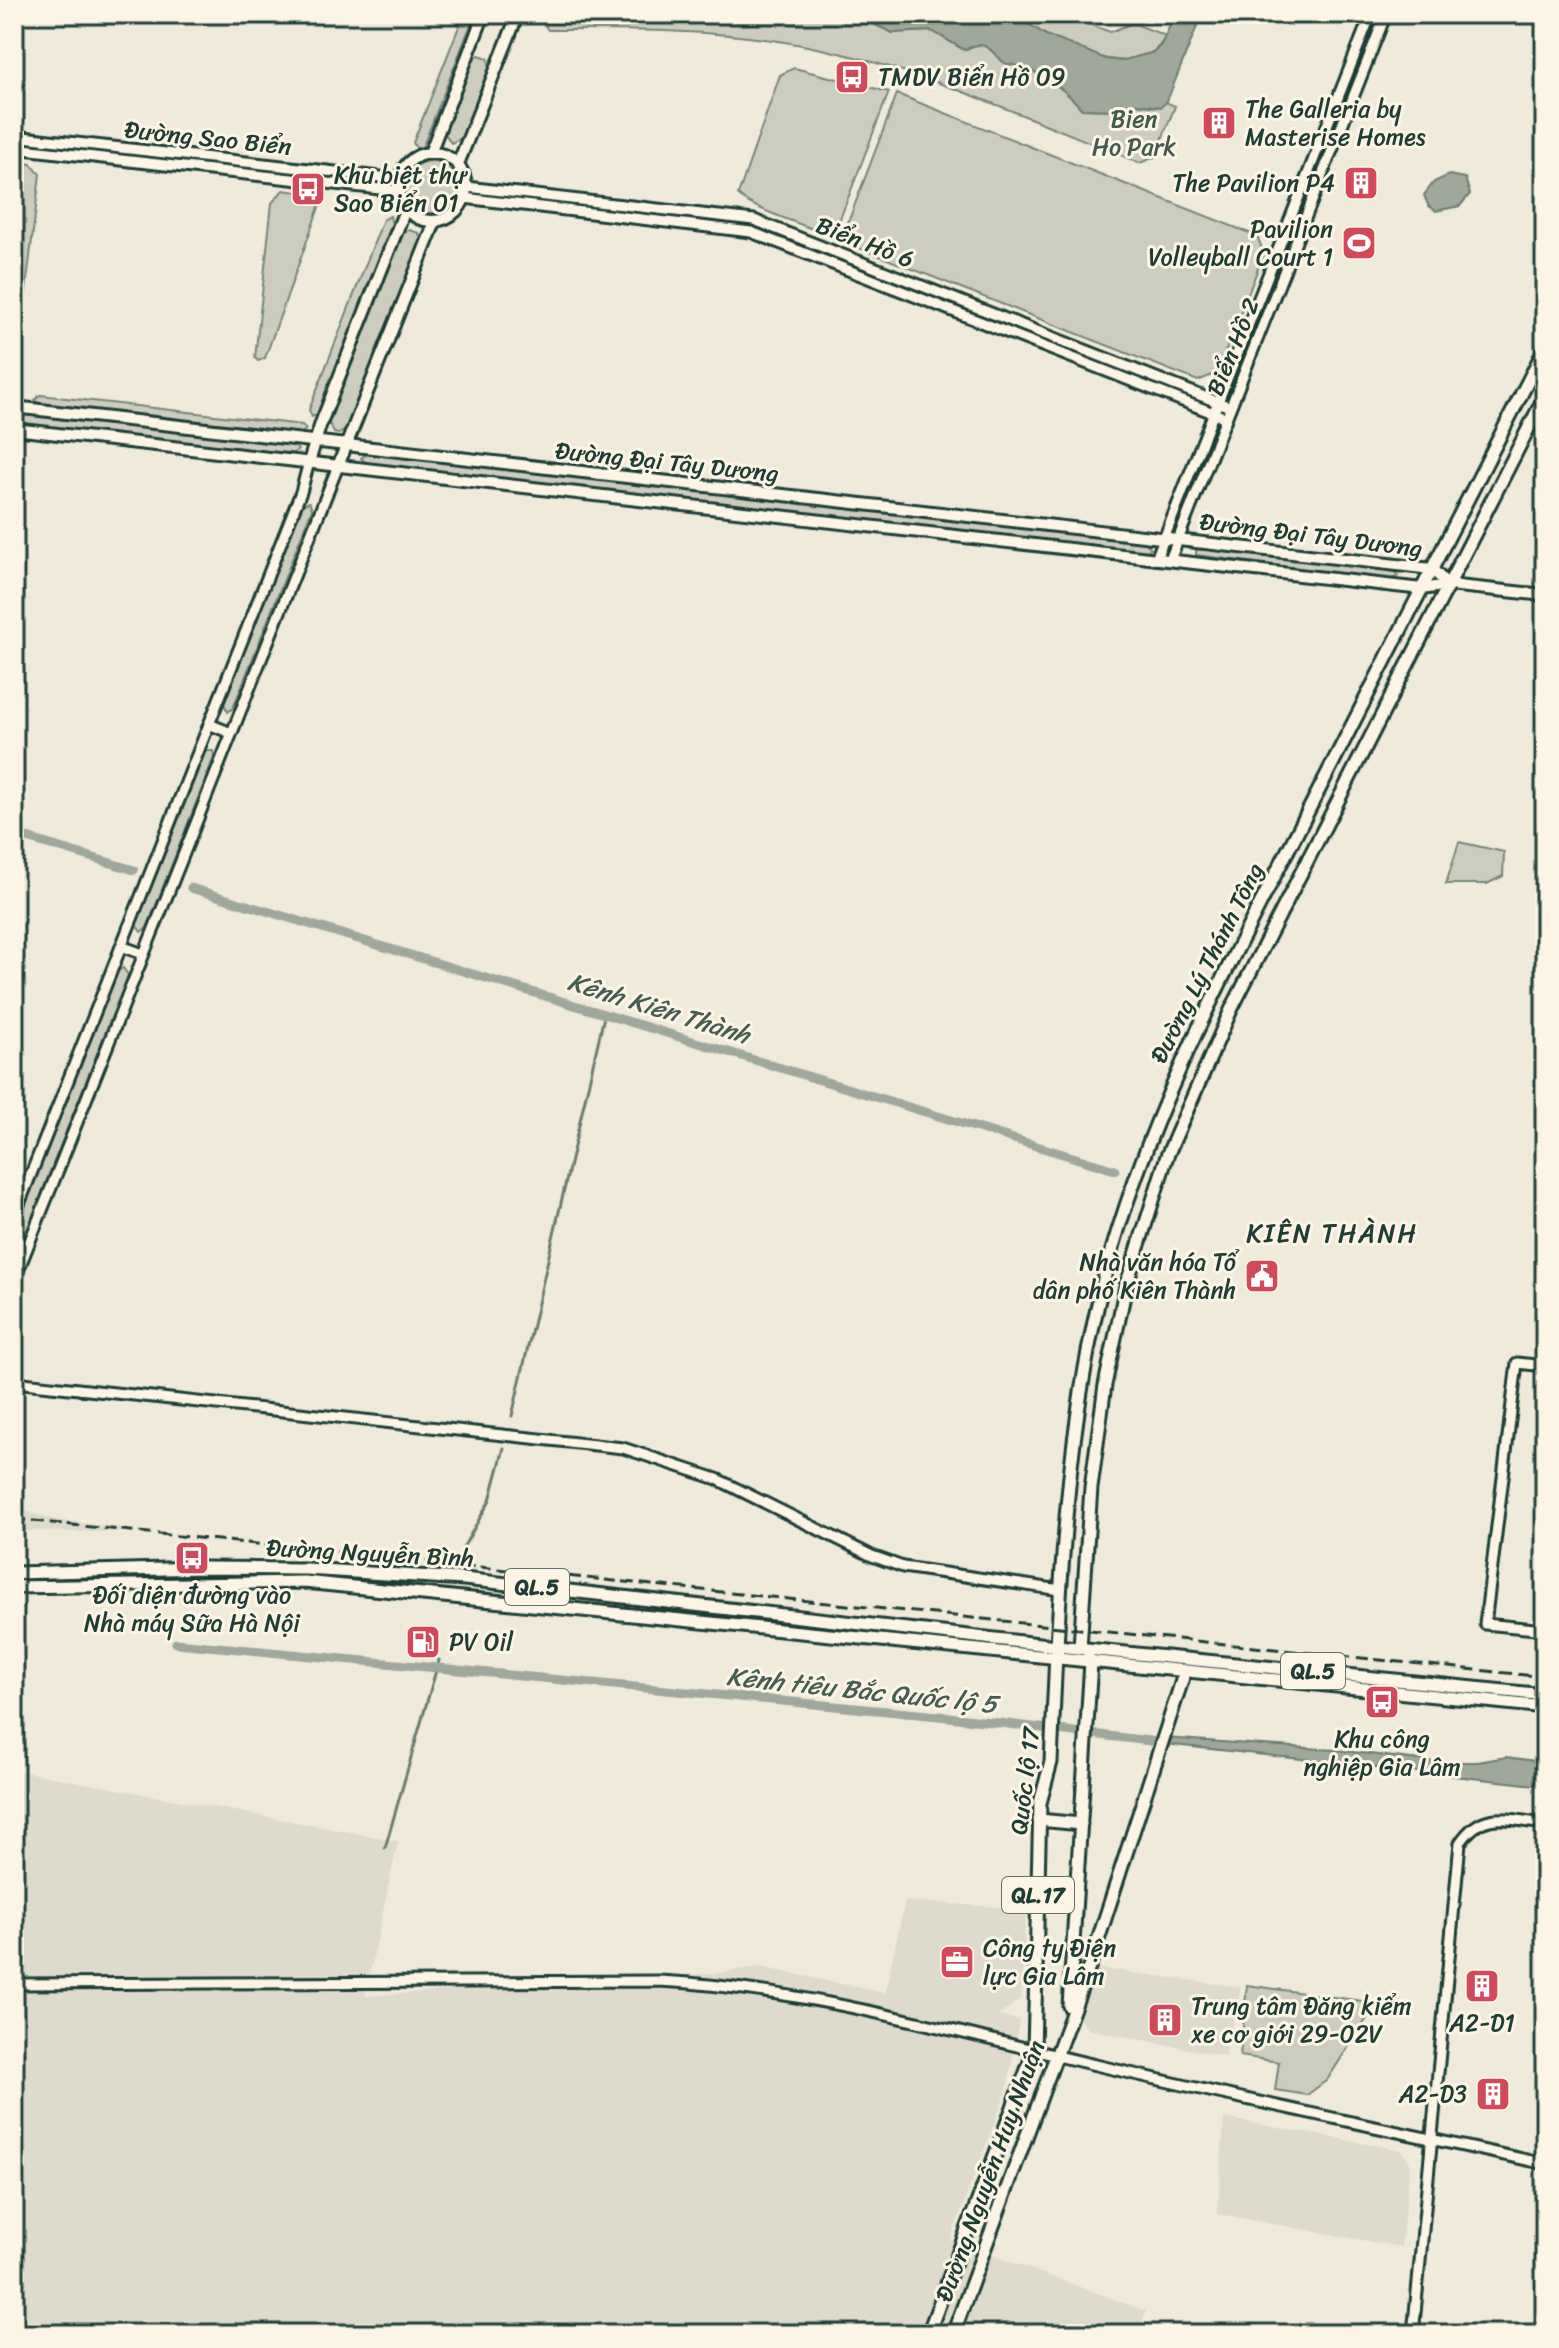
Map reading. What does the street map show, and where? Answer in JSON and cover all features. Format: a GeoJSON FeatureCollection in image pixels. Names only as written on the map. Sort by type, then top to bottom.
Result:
{"type":"FeatureCollection","features":[{"type":"Feature","properties":{"kind":"main road"},"geometry":{"type":"LineString","coordinates":[[430,153],[484,14]]}},
{"type":"Feature","properties":{"kind":"main road"},"geometry":{"type":"LineString","coordinates":[[405,210],[419,219],[435,222],[456,212],[466,192],[458,164],[518,14]]}},
{"type":"Feature","properties":{"kind":"main road"},"geometry":{"type":"LineString","coordinates":[[309,462],[405,210],[398,185],[412,159],[430,153],[448,157],[458,164]]}},
{"type":"Feature","properties":{"kind":"main road"},"geometry":{"type":"LineString","coordinates":[[338,466],[435,222]]}},
{"type":"Feature","properties":{"kind":"main road","name":"Đường Lý Thánh Tông"},"geometry":{"type":"LineString","coordinates":[[1057,1646],[1070,1466],[1088,1350],[1115,1240],[1149,1138],[1201,1019],[1545,348]]}},
{"type":"Feature","properties":{"kind":"main road","name":"Đường Lý Thánh Tông"},"geometry":{"type":"LineString","coordinates":[[1080,1647],[1093,1469],[1111,1354],[1134,1258],[1167,1156],[1222,1027],[1545,396]]}},
{"type":"Feature","properties":{"kind":"main road","name":"Đường Đại Tây Dương"},"geometry":{"type":"LineString","coordinates":[[14,407],[1432,569],[1448,585]]}},
{"type":"Feature","properties":{"kind":"main road","name":"Đường Đại Tây Dương"},"geometry":{"type":"LineString","coordinates":[[14,429],[1422,589],[1448,585]]}},
{"type":"Feature","properties":{"kind":"main road"},"geometry":{"type":"LineString","coordinates":[[1448,585],[1545,595]]}},
{"type":"Feature","properties":{"kind":"main road"},"geometry":{"type":"LineString","coordinates":[[1201,1019],[1222,1027]]}},
{"type":"Feature","properties":{"kind":"main road"},"geometry":{"type":"LineString","coordinates":[[1070,1466],[1093,1469]]}},
{"type":"Feature","properties":{"kind":"main road","name":"Đường Nguyễn Bình"},"geometry":{"type":"LineString","coordinates":[[14,1573],[203,1568],[306,1569],[464,1579],[1057,1646]]}},
{"type":"Feature","properties":{"kind":"main road"},"geometry":{"type":"LineString","coordinates":[[460,1598],[464,1579]]}},
{"type":"Feature","properties":{"kind":"main road","name":"Đường Nguyễn Bình"},"geometry":{"type":"LineString","coordinates":[[14,1587],[304,1582],[1055,1660]]}},
{"type":"Feature","properties":{"kind":"main road","name":"QL.5"},"geometry":{"type":"LineString","coordinates":[[1057,1646],[1545,1695]]}},
{"type":"Feature","properties":{"kind":"main road","name":"Quốc lộ 17"},"geometry":{"type":"LineString","coordinates":[[1034,2051],[1039,1820],[1053,1740],[1057,1646]]}},
{"type":"Feature","properties":{"kind":"main road"},"geometry":{"type":"LineString","coordinates":[[1080,1647],[1091,1662]]}},
{"type":"Feature","properties":{"kind":"main road","name":"QL.5"},"geometry":{"type":"LineString","coordinates":[[1055,1660],[1545,1707]]}},
{"type":"Feature","properties":{"kind":"main road","name":"QL.17"},"geometry":{"type":"LineString","coordinates":[[1067,2023],[1091,1662]]}},
{"type":"Feature","properties":{"kind":"main road","name":"QL.17"},"geometry":{"type":"LineString","coordinates":[[1067,2023],[1160,1755],[1185,1671]]}},
{"type":"Feature","properties":{"kind":"main road"},"geometry":{"type":"LineString","coordinates":[[1039,1820],[1081,1824]]}},
{"type":"Feature","properties":{"kind":"main road","name":"Đường Nguyễn Huy Nhuận"},"geometry":{"type":"LineString","coordinates":[[953,2334],[1067,2023]]}},
{"type":"Feature","properties":{"kind":"main road","name":"Đường Nguyễn Huy Nhuận"},"geometry":{"type":"LineString","coordinates":[[928,2334],[1034,2051]]}},
{"type":"Feature","properties":{"kind":"street","name":"Biển Hồ 2"},"geometry":{"type":"LineString","coordinates":[[1156,559],[1371,14]]}},
{"type":"Feature","properties":{"kind":"street","name":"Biển Hồ 2"},"geometry":{"type":"LineString","coordinates":[[1170,560],[1386,14]]}},
{"type":"Feature","properties":{"kind":"street","name":"Đường Sao Biển"},"geometry":{"type":"LineString","coordinates":[[14,136],[398,185]]}},
{"type":"Feature","properties":{"kind":"street","name":"Đường Sao Biển"},"geometry":{"type":"LineString","coordinates":[[14,148],[398,185]]}},
{"type":"Feature","properties":{"kind":"street","name":"Biển Hồ 6"},"geometry":{"type":"LineString","coordinates":[[466,192],[758,221],[1230,407]]}},
{"type":"Feature","properties":{"kind":"street","name":"Biển Hồ 6"},"geometry":{"type":"LineString","coordinates":[[466,192],[748,231],[1226,418]]}},
{"type":"Feature","properties":{"kind":"street"},"geometry":{"type":"LineString","coordinates":[[14,1217],[301,492],[309,462]]}},
{"type":"Feature","properties":{"kind":"street"},"geometry":{"type":"LineString","coordinates":[[14,1281],[338,466]]}},
{"type":"Feature","properties":{"kind":"street"},"geometry":{"type":"LineString","coordinates":[[209,724],[231,733]]}},
{"type":"Feature","properties":{"kind":"street"},"geometry":{"type":"LineString","coordinates":[[121,946],[143,954]]}},
{"type":"Feature","properties":{"kind":"street"},"geometry":{"type":"LineString","coordinates":[[1545,1366],[1517,1363],[1485,1624],[1545,1630]]}},
{"type":"Feature","properties":{"kind":"street"},"geometry":{"type":"LineString","coordinates":[[14,1382],[623,1448],[717,1479],[872,1556],[903,1567],[1061,1590]]}},
{"type":"Feature","properties":{"kind":"street"},"geometry":{"type":"LineString","coordinates":[[1413,2334],[1460,1843],[1470,1827],[1488,1818],[1545,1824]]}},
{"type":"Feature","properties":{"kind":"street"},"geometry":{"type":"LineString","coordinates":[[14,1984],[659,1981],[726,1985],[801,1996],[1232,2098],[1545,2164]]}},
{"type":"Feature","properties":{"kind":"shaded area"},"geometry":{"type":"Polygon","coordinates":[[[852,14],[1013,14],[1046,35],[1106,59],[1121,61],[1154,52],[1161,45],[1175,14],[1202,14],[1167,101],[1161,107],[1137,104],[1116,110],[1082,109],[1048,79],[1003,62],[987,47],[981,45],[965,50],[932,31],[893,33],[852,14]]]}},
{"type":"Feature","properties":{"kind":"shaded area"},"geometry":{"type":"Polygon","coordinates":[[[1449,175],[1465,178],[1470,194],[1460,206],[1436,211],[1428,205],[1424,195],[1434,182],[1449,175]]]}},
{"type":"Feature","properties":{"kind":"shaded area"},"geometry":{"type":"Polygon","coordinates":[[[14,1508],[56,1520],[123,1528],[123,1532],[14,1531],[14,1508]]]}},
{"type":"Feature","properties":{"kind":"shaded area"},"geometry":{"type":"Polygon","coordinates":[[[1165,1738],[1336,1750],[1436,1762],[1478,1762],[1506,1757],[1536,1761],[1540,1755],[1545,1756],[1545,1786],[1156,1743],[1165,1738]]]}},
{"type":"Feature","properties":{"kind":"shaded area"},"geometry":{"type":"Polygon","coordinates":[[[14,1770],[398,1841],[365,1996],[717,1973],[760,1967],[885,1993],[905,1901],[1026,1909],[1021,1998],[999,2016],[1019,2020],[1007,2090],[950,2240],[1146,2311],[1138,2334],[14,2334],[14,1770]]]}},
{"type":"Feature","properties":{"kind":"shaded area"},"geometry":{"type":"Polygon","coordinates":[[[1097,1968],[1241,1987],[1225,2056],[1088,2029],[1080,2019],[1097,1968]]]}},
{"type":"Feature","properties":{"kind":"shaded area"},"geometry":{"type":"Polygon","coordinates":[[[1224,2118],[1401,2150],[1410,2163],[1401,2247],[1218,2214],[1224,2118]]]}},
{"type":"Feature","properties":{"kind":"green space"},"geometry":{"type":"Polygon","coordinates":[[[464,14],[475,14],[423,146],[417,149],[413,143],[464,14]]]}},
{"type":"Feature","properties":{"kind":"green space","name":"Bien Ho Park"},"geometry":{"type":"Polygon","coordinates":[[[537,14],[852,14],[892,33],[932,31],[964,50],[973,46],[987,47],[1003,62],[1049,79],[1082,109],[1116,110],[1137,104],[1157,107],[1166,102],[1175,106],[1155,157],[1140,163],[966,93],[831,51],[726,35],[548,30],[537,14]]]}},
{"type":"Feature","properties":{"kind":"green space"},"geometry":{"type":"Polygon","coordinates":[[[1013,14],[1062,14],[1110,32],[1133,23],[1166,36],[1152,52],[1135,59],[1114,60],[1091,55],[1047,36],[1013,14]]]}},
{"type":"Feature","properties":{"kind":"green space"},"geometry":{"type":"Polygon","coordinates":[[[479,55],[488,58],[490,67],[462,138],[451,143],[444,132],[473,59],[479,55]]]}},
{"type":"Feature","properties":{"kind":"green space"},"geometry":{"type":"Polygon","coordinates":[[[794,68],[889,92],[833,237],[768,212],[738,195],[780,75],[794,68]]]}},
{"type":"Feature","properties":{"kind":"green space"},"geometry":{"type":"Polygon","coordinates":[[[897,94],[1257,236],[1264,253],[1217,373],[1198,381],[841,241],[897,94]]]}},
{"type":"Feature","properties":{"kind":"green space"},"geometry":{"type":"Polygon","coordinates":[[[432,161],[450,169],[458,187],[450,205],[432,213],[414,205],[406,187],[414,169],[432,161]]]}},
{"type":"Feature","properties":{"kind":"green space"},"geometry":{"type":"Polygon","coordinates":[[[14,162],[31,164],[40,174],[22,322],[14,328],[14,162]]]}},
{"type":"Feature","properties":{"kind":"green space"},"geometry":{"type":"Polygon","coordinates":[[[283,190],[312,194],[319,207],[265,358],[258,361],[255,358],[272,203],[283,190]]]}},
{"type":"Feature","properties":{"kind":"green space"},"geometry":{"type":"Polygon","coordinates":[[[390,216],[392,224],[318,414],[312,417],[309,410],[383,220],[390,216]]]}},
{"type":"Feature","properties":{"kind":"green space"},"geometry":{"type":"Polygon","coordinates":[[[409,230],[419,233],[421,242],[347,429],[339,434],[334,433],[329,423],[403,234],[409,230]]]}},
{"type":"Feature","properties":{"kind":"green space"},"geometry":{"type":"Polygon","coordinates":[[[40,395],[302,425],[306,429],[301,434],[39,404],[35,400],[40,395]]]}},
{"type":"Feature","properties":{"kind":"green space"},"geometry":{"type":"Polygon","coordinates":[[[14,414],[294,445],[298,450],[292,454],[14,423],[14,414]]]}},
{"type":"Feature","properties":{"kind":"green space"},"geometry":{"type":"Polygon","coordinates":[[[367,454],[1145,542],[1151,548],[1146,552],[366,463],[361,458],[367,454]]]}},
{"type":"Feature","properties":{"kind":"green space"},"geometry":{"type":"Polygon","coordinates":[[[309,502],[312,509],[233,708],[228,712],[224,704],[302,505],[309,502]]]}},
{"type":"Feature","properties":{"kind":"green space"},"geometry":{"type":"Polygon","coordinates":[[[1196,550],[1394,571],[1398,576],[1391,580],[1196,555],[1196,550]]]}},
{"type":"Feature","properties":{"kind":"green space"},"geometry":{"type":"Polygon","coordinates":[[[206,751],[213,751],[214,757],[147,928],[141,932],[136,925],[206,751]]]}},
{"type":"Feature","properties":{"kind":"green space"},"geometry":{"type":"Polygon","coordinates":[[[1459,842],[1504,852],[1503,876],[1487,884],[1446,884],[1459,842]]]}},
{"type":"Feature","properties":{"kind":"green space"},"geometry":{"type":"Polygon","coordinates":[[[123,968],[128,975],[14,1263],[14,1235],[118,971],[123,968]]]}},
{"type":"Feature","properties":{"kind":"green space"},"geometry":{"type":"Polygon","coordinates":[[[1247,1985],[1377,2003],[1327,2080],[1307,2095],[1275,2090],[1279,2062],[1240,2056],[1247,1985]]]}},
{"type":"Feature","properties":{"kind":"waterway","name":"Kênh Kiên Thành"},"geometry":{"type":"LineString","coordinates":[[14,834],[134,870]]}},
{"type":"Feature","properties":{"kind":"waterway","name":"Kênh Kiên Thành"},"geometry":{"type":"LineString","coordinates":[[191,888],[1115,1170]]}},
{"type":"Feature","properties":{"kind":"waterway"},"geometry":{"type":"LineString","coordinates":[[512,1416],[605,1012]]}},
{"type":"Feature","properties":{"kind":"waterway"},"geometry":{"type":"LineString","coordinates":[[463,1548],[490,1500],[504,1448]]}},
{"type":"Feature","properties":{"kind":"waterway","name":"Kênh tiêu Bắc Quốc lộ 5"},"geometry":{"type":"LineString","coordinates":[[176,1643],[949,1717],[1167,1743]]}},
{"type":"Feature","properties":{"kind":"waterway"},"geometry":{"type":"LineString","coordinates":[[385,1848],[439,1660]]}},
{"type":"Feature","properties":{"kind":"railway"},"geometry":{"type":"LineString","coordinates":[[14,1519],[1545,1677]]}},
{"type":"Feature","properties":{"kind":"place","name":"TMDV Biển Hồ 09"},"geometry":{"type":"Point","coordinates":[852,77]}},
{"type":"Feature","properties":{"kind":"place","name":"The Galleria by Masterise Homes"},"geometry":{"type":"Point","coordinates":[1219,123]}},
{"type":"Feature","properties":{"kind":"place","name":"The Pavilion P4"},"geometry":{"type":"Point","coordinates":[1361,183]}},
{"type":"Feature","properties":{"kind":"place","name":"Khu biệt thự Sao Biển 01"},"geometry":{"type":"Point","coordinates":[308,189]}},
{"type":"Feature","properties":{"kind":"place","name":"Pavilion Volleyball Court 1"},"geometry":{"type":"Point","coordinates":[1359,243]}},
{"type":"Feature","properties":{"kind":"place","name":"Nhà văn hóa Tổ dân phố Kiên Thành"},"geometry":{"type":"Point","coordinates":[1262,1276]}},
{"type":"Feature","properties":{"kind":"place","name":"Đối diện đường vào Nhà máy Sữa Hà Nội"},"geometry":{"type":"Point","coordinates":[192,1558]}},
{"type":"Feature","properties":{"kind":"place","name":"PV Oil"},"geometry":{"type":"Point","coordinates":[423,1642]}},
{"type":"Feature","properties":{"kind":"place","name":"Khu công nghiệp Gia Lâm"},"geometry":{"type":"Point","coordinates":[1382,1702]}},
{"type":"Feature","properties":{"kind":"place","name":"Công ty Điện lực Gia Lâm"},"geometry":{"type":"Point","coordinates":[957,1962]}},
{"type":"Feature","properties":{"kind":"place","name":"A2-D1"},"geometry":{"type":"Point","coordinates":[1482,1986]}},
{"type":"Feature","properties":{"kind":"place","name":"Trung tâm Đăng kiểm xe cơ giới 29-02V"},"geometry":{"type":"Point","coordinates":[1165,2020]}},
{"type":"Feature","properties":{"kind":"place","name":"A2-D3"},"geometry":{"type":"Point","coordinates":[1493,2094]}},
{"type":"Feature","properties":{"kind":"district","name":"KIÊN THÀNH"},"geometry":{"type":"Point","coordinates":[1332,1233]}}]}
